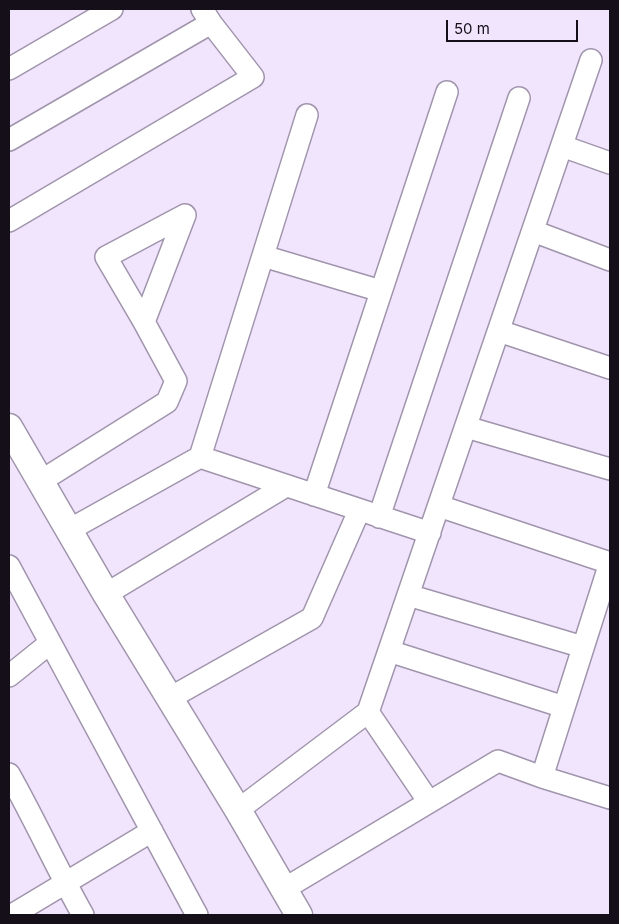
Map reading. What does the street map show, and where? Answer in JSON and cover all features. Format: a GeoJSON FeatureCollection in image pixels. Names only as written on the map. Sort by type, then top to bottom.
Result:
{"type":"FeatureCollection","features":[{"type":"Feature","properties":{"kind":"street"},"geometry":{"type":"LineString","coordinates":[[9,70],[112,9]]}},
{"type":"Feature","properties":{"kind":"street"},"geometry":{"type":"LineString","coordinates":[[9,140],[207,16],[253,77],[9,221]]}},
{"type":"Feature","properties":{"kind":"street"},"geometry":{"type":"LineString","coordinates":[[238,810],[368,712],[591,60]]}},
{"type":"Feature","properties":{"kind":"street"},"geometry":{"type":"LineString","coordinates":[[314,496],[447,92]]}},
{"type":"Feature","properties":{"kind":"street"},"geometry":{"type":"LineString","coordinates":[[379,517],[519,98]]}},
{"type":"Feature","properties":{"kind":"street"},"geometry":{"type":"LineString","coordinates":[[69,530],[200,457],[307,115]]}},
{"type":"Feature","properties":{"kind":"street"},"geometry":{"type":"LineString","coordinates":[[562,146],[610,164]]}},
{"type":"Feature","properties":{"kind":"street"},"geometry":{"type":"LineString","coordinates":[[41,481],[167,402],[176,381],[106,257],[185,215],[144,322]]}},
{"type":"Feature","properties":{"kind":"street"},"geometry":{"type":"LineString","coordinates":[[533,231],[610,260]]}},
{"type":"Feature","properties":{"kind":"street"},"geometry":{"type":"LineString","coordinates":[[263,256],[381,291]]}},
{"type":"Feature","properties":{"kind":"street"},"geometry":{"type":"LineString","coordinates":[[499,331],[610,368]]}},
{"type":"Feature","properties":{"kind":"street"},"geometry":{"type":"LineString","coordinates":[[466,427],[610,469]]}},
{"type":"Feature","properties":{"kind":"street"},"geometry":{"type":"LineString","coordinates":[[11,436],[41,481],[106,594],[238,810],[299,915]]}},
{"type":"Feature","properties":{"kind":"street"},"geometry":{"type":"LineString","coordinates":[[200,457],[430,533]]}},
{"type":"Feature","properties":{"kind":"street"},"geometry":{"type":"LineString","coordinates":[[106,594],[286,486]]}},
{"type":"Feature","properties":{"kind":"street"},"geometry":{"type":"LineString","coordinates":[[439,506],[610,563],[542,777]]}},
{"type":"Feature","properties":{"kind":"street"},"geometry":{"type":"LineString","coordinates":[[170,698],[312,618],[359,510]]}},
{"type":"Feature","properties":{"kind":"street"},"geometry":{"type":"LineString","coordinates":[[9,566],[197,915]]}},
{"type":"Feature","properties":{"kind":"street"},"geometry":{"type":"LineString","coordinates":[[408,595],[583,647]]}},
{"type":"Feature","properties":{"kind":"street"},"geometry":{"type":"LineString","coordinates":[[9,676],[50,643]]}},
{"type":"Feature","properties":{"kind":"street"},"geometry":{"type":"LineString","coordinates":[[389,651],[564,707]]}},
{"type":"Feature","properties":{"kind":"street"},"geometry":{"type":"LineString","coordinates":[[368,712],[429,802]]}},
{"type":"Feature","properties":{"kind":"street"},"geometry":{"type":"LineString","coordinates":[[284,890],[498,762],[610,798]]}},
{"type":"Feature","properties":{"kind":"street"},"geometry":{"type":"LineString","coordinates":[[9,774],[16,804],[84,915]]}},
{"type":"Feature","properties":{"kind":"street"},"geometry":{"type":"LineString","coordinates":[[12,915],[152,831]]}}]}
